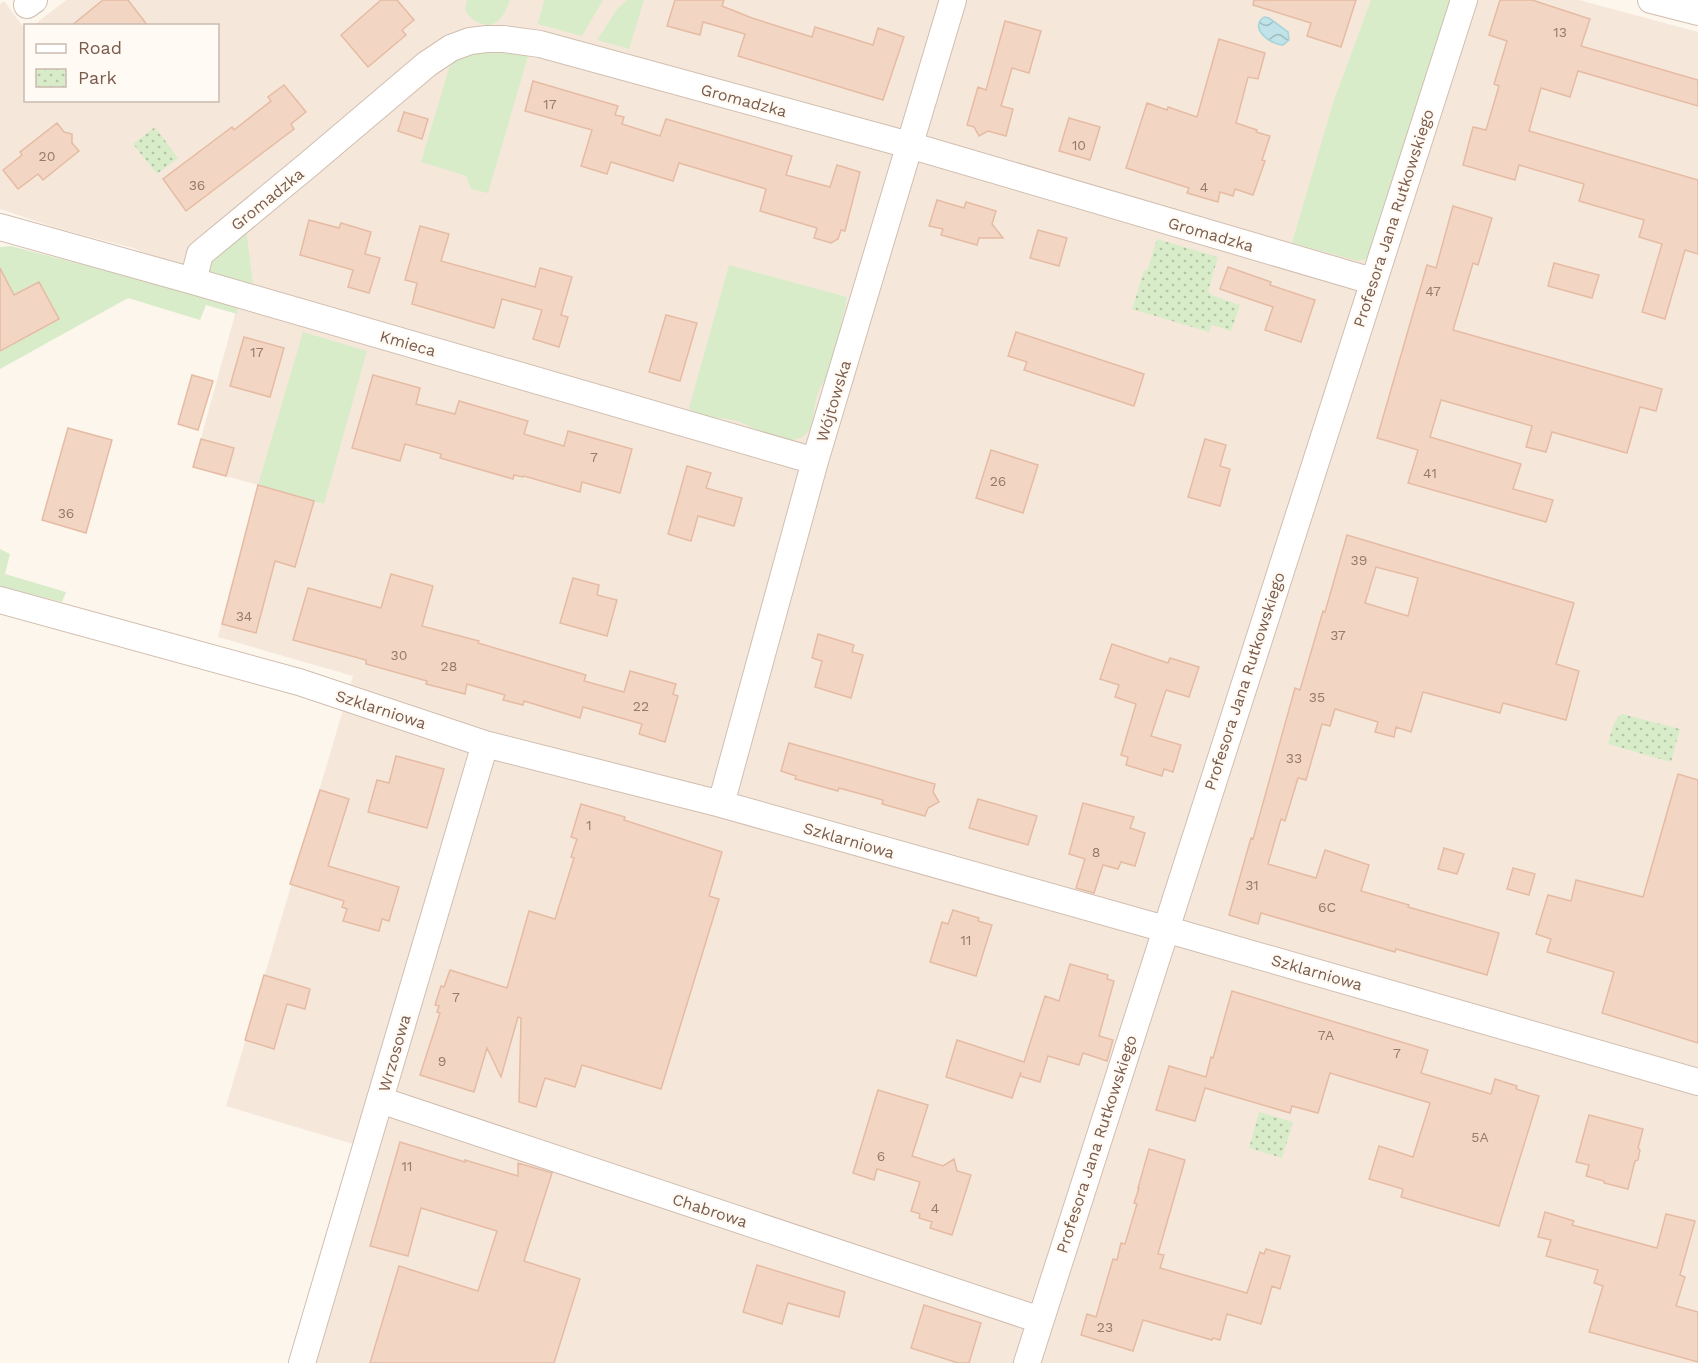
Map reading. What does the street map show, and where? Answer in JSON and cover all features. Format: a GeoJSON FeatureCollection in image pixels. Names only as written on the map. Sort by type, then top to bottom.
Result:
{"type":"FeatureCollection","features":[{"type":"Feature","properties":{"kind":"street","name":"Wójtowska"},"geometry":{"type":"LineString","coordinates":[[721,804],[815,462],[953,0]]}},
{"type":"Feature","properties":{"kind":"street","name":"Profesora Jana Rutkowskiego"},"geometry":{"type":"LineString","coordinates":[[1027,1363],[1372,281],[1464,0]]}},
{"type":"Feature","properties":{"kind":"street"},"geometry":{"type":"LineString","coordinates":[[1651,0],[1698,12]]}},
{"type":"Feature","properties":{"kind":"street","name":"Gromadzka"},"geometry":{"type":"LineString","coordinates":[[193,280],[200,254],[427,64],[450,48],[470,41],[504,39],[540,44],[909,145],[1372,281]]}},
{"type":"Feature","properties":{"kind":"street","name":"Kmieca"},"geometry":{"type":"LineString","coordinates":[[0,227],[193,280],[815,462]]}},
{"type":"Feature","properties":{"kind":"street","name":"Szklarniowa"},"geometry":{"type":"LineString","coordinates":[[0,600],[299,682],[485,744],[721,804],[1698,1082]]}},
{"type":"Feature","properties":{"kind":"street","name":"Wrzosowa"},"geometry":{"type":"LineString","coordinates":[[302,1363],[485,744]]}},
{"type":"Feature","properties":{"kind":"street","name":"Chabrowa"},"geometry":{"type":"LineString","coordinates":[[380,1100],[1040,1320]]}},
{"type":"Feature","properties":{"kind":"shaded area"},"geometry":{"type":"Polygon","coordinates":[[[66,0],[1579,0],[1698,32],[1698,1363],[288,1363],[353,1144],[226,1106],[353,676],[218,637],[258,485],[193,467],[244,282],[174,266],[133,248],[56,228],[0,209],[0,4],[4,1],[24,28],[24,102],[219,102],[219,24],[35,24],[66,0]]]}},
{"type":"Feature","properties":{"kind":"green space"},"geometry":{"type":"Polygon","coordinates":[[[467,0],[510,0],[500,19],[493,24],[484,25],[475,21],[465,10],[467,0]]]}},
{"type":"Feature","properties":{"kind":"green space"},"geometry":{"type":"Polygon","coordinates":[[[544,0],[603,0],[582,36],[538,24],[544,0]]]}},
{"type":"Feature","properties":{"kind":"green space"},"geometry":{"type":"Polygon","coordinates":[[[627,0],[644,0],[629,49],[597,40],[618,8],[627,0]]]}},
{"type":"Feature","properties":{"kind":"green space"},"geometry":{"type":"Polygon","coordinates":[[[1371,0],[1452,0],[1369,256],[1358,261],[1292,243],[1333,103],[1371,0]]]}},
{"type":"Feature","properties":{"kind":"green space"},"geometry":{"type":"Polygon","coordinates":[[[471,50],[529,53],[488,193],[471,189],[466,176],[421,162],[449,68],[454,61],[471,50]]]}},
{"type":"Feature","properties":{"kind":"green space"},"geometry":{"type":"Polygon","coordinates":[[[155,127],[178,158],[157,174],[133,144],[155,127]]]}},
{"type":"Feature","properties":{"kind":"green space"},"geometry":{"type":"Polygon","coordinates":[[[246,229],[253,284],[174,266],[217,249],[246,229]]]}},
{"type":"Feature","properties":{"kind":"green space"},"geometry":{"type":"Polygon","coordinates":[[[1157,239],[1218,257],[1208,291],[1211,295],[1240,305],[1231,331],[1212,325],[1209,332],[1132,309],[1157,239]]]}},
{"type":"Feature","properties":{"kind":"green space"},"geometry":{"type":"Polygon","coordinates":[[[11,246],[238,305],[237,314],[206,305],[200,320],[128,298],[0,369],[0,247],[11,246]]]}},
{"type":"Feature","properties":{"kind":"green space"},"geometry":{"type":"Polygon","coordinates":[[[729,265],[847,297],[834,365],[818,393],[813,422],[801,438],[778,439],[740,422],[705,416],[689,408],[729,265]]]}},
{"type":"Feature","properties":{"kind":"green space"},"geometry":{"type":"Polygon","coordinates":[[[303,332],[367,351],[324,504],[258,485],[303,332]]]}},
{"type":"Feature","properties":{"kind":"green space"},"geometry":{"type":"Polygon","coordinates":[[[0,549],[10,554],[5,574],[66,592],[62,602],[0,586],[0,549]]]}},
{"type":"Feature","properties":{"kind":"green space"},"geometry":{"type":"Polygon","coordinates":[[[1622,714],[1680,729],[1671,762],[1608,744],[1614,723],[1622,714]]]}},
{"type":"Feature","properties":{"kind":"green space"},"geometry":{"type":"Polygon","coordinates":[[[1259,1112],[1293,1122],[1282,1158],[1249,1148],[1259,1112]]]}},
{"type":"Feature","properties":{"kind":"water"},"geometry":{"type":"Polygon","coordinates":[[[1264,17],[1269,18],[1288,32],[1289,40],[1283,45],[1267,39],[1259,26],[1264,17]]]}},
{"type":"Feature","properties":{"kind":"building"},"geometry":{"type":"Polygon","coordinates":[[[103,0],[128,0],[146,24],[73,24],[103,0]]]}},
{"type":"Feature","properties":{"kind":"building"},"geometry":{"type":"Polygon","coordinates":[[[381,0],[397,0],[414,20],[402,30],[406,35],[368,67],[341,35],[381,0]]]}},
{"type":"Feature","properties":{"kind":"building"},"geometry":{"type":"Polygon","coordinates":[[[675,0],[724,0],[722,6],[812,37],[815,27],[873,45],[878,28],[904,37],[883,100],[738,56],[745,34],[703,22],[700,35],[667,26],[675,0]]]}},
{"type":"Feature","properties":{"kind":"building"},"geometry":{"type":"Polygon","coordinates":[[[1254,0],[1356,0],[1341,47],[1307,36],[1311,23],[1253,5],[1254,0]]]}},
{"type":"Feature","properties":{"kind":"building"},"geometry":{"type":"Polygon","coordinates":[[[1500,0],[1532,0],[1590,19],[1581,46],[1698,80],[1698,106],[1578,71],[1570,97],[1541,88],[1529,131],[1698,180],[1698,254],[1685,250],[1665,319],[1642,312],[1662,244],[1639,237],[1644,220],[1579,201],[1584,184],[1519,165],[1515,180],[1463,165],[1473,127],[1486,130],[1499,86],[1494,84],[1507,41],[1489,35],[1500,0]]]}},
{"type":"Feature","properties":{"kind":"building"},"geometry":{"type":"Polygon","coordinates":[[[1005,21],[1041,31],[1029,73],[1012,68],[1001,106],[1013,109],[1006,136],[988,131],[979,136],[974,127],[967,125],[978,87],[986,90],[1005,21]]]}},
{"type":"Feature","properties":{"kind":"building"},"geometry":{"type":"Polygon","coordinates":[[[1219,39],[1265,53],[1258,79],[1248,77],[1236,123],[1270,136],[1262,160],[1265,161],[1253,195],[1235,189],[1233,196],[1220,192],[1218,202],[1187,193],[1189,188],[1126,168],[1147,103],[1167,110],[1168,107],[1197,117],[1219,39]]]}},
{"type":"Feature","properties":{"kind":"building"},"geometry":{"type":"Polygon","coordinates":[[[533,81],[618,106],[615,115],[624,117],[622,124],[660,136],[666,119],[792,156],[786,175],[830,187],[837,165],[860,172],[845,231],[841,230],[838,239],[831,243],[814,238],[817,228],[760,211],[766,189],[679,163],[673,181],[611,162],[607,174],[581,166],[592,130],[525,111],[533,81]]]}},
{"type":"Feature","properties":{"kind":"building"},"geometry":{"type":"Polygon","coordinates":[[[284,85],[306,112],[291,124],[294,129],[186,211],[163,179],[232,127],[234,130],[271,101],[268,97],[284,85]]]}},
{"type":"Feature","properties":{"kind":"building"},"geometry":{"type":"Polygon","coordinates":[[[404,112],[428,119],[422,139],[398,131],[404,112]]]}},
{"type":"Feature","properties":{"kind":"building"},"geometry":{"type":"Polygon","coordinates":[[[1069,118],[1100,127],[1090,160],[1059,151],[1069,118]]]}},
{"type":"Feature","properties":{"kind":"building"},"geometry":{"type":"Polygon","coordinates":[[[57,123],[64,132],[72,134],[72,143],[79,151],[43,180],[38,174],[18,189],[3,170],[22,155],[20,152],[57,123]]]}},
{"type":"Feature","properties":{"kind":"building"},"geometry":{"type":"Polygon","coordinates":[[[937,200],[964,208],[966,202],[996,211],[992,224],[1003,238],[979,238],[977,245],[941,235],[943,229],[929,226],[937,200]]]}},
{"type":"Feature","properties":{"kind":"building"},"geometry":{"type":"Polygon","coordinates":[[[1453,206],[1492,218],[1478,265],[1473,263],[1453,330],[1662,389],[1656,411],[1640,407],[1627,453],[1552,432],[1546,452],[1526,447],[1532,426],[1441,400],[1430,437],[1521,464],[1513,489],[1553,500],[1546,522],[1408,483],[1418,450],[1377,438],[1427,265],[1436,268],[1453,206]]]}},
{"type":"Feature","properties":{"kind":"building"},"geometry":{"type":"Polygon","coordinates":[[[309,220],[339,228],[341,223],[371,232],[365,254],[380,258],[369,293],[348,287],[353,270],[300,255],[309,220]]]}},
{"type":"Feature","properties":{"kind":"building"},"geometry":{"type":"Polygon","coordinates":[[[420,226],[449,234],[441,261],[535,287],[540,268],[572,277],[561,315],[568,317],[559,347],[533,339],[542,310],[502,299],[494,328],[412,304],[417,283],[405,280],[420,226]]]}},
{"type":"Feature","properties":{"kind":"building"},"geometry":{"type":"Polygon","coordinates":[[[1038,230],[1067,238],[1059,266],[1030,258],[1038,230]]]}},
{"type":"Feature","properties":{"kind":"building"},"geometry":{"type":"Polygon","coordinates":[[[1554,263],[1599,275],[1592,298],[1548,286],[1554,263]]]}},
{"type":"Feature","properties":{"kind":"building"},"geometry":{"type":"Polygon","coordinates":[[[1228,267],[1271,282],[1270,285],[1315,300],[1301,342],[1265,330],[1273,307],[1220,289],[1228,267]]]}},
{"type":"Feature","properties":{"kind":"building"},"geometry":{"type":"Polygon","coordinates":[[[0,268],[14,295],[39,282],[59,319],[0,351],[0,268]]]}},
{"type":"Feature","properties":{"kind":"building"},"geometry":{"type":"Polygon","coordinates":[[[666,315],[697,323],[680,381],[649,372],[666,315]]]}},
{"type":"Feature","properties":{"kind":"building"},"geometry":{"type":"Polygon","coordinates":[[[1016,332],[1144,374],[1134,406],[1024,370],[1027,362],[1008,356],[1016,332]]]}},
{"type":"Feature","properties":{"kind":"building"},"geometry":{"type":"Polygon","coordinates":[[[244,337],[284,348],[270,397],[230,386],[244,337]]]}},
{"type":"Feature","properties":{"kind":"building"},"geometry":{"type":"Polygon","coordinates":[[[192,375],[213,381],[198,430],[178,424],[192,375]]]}},
{"type":"Feature","properties":{"kind":"building"},"geometry":{"type":"Polygon","coordinates":[[[373,375],[420,388],[416,404],[455,414],[459,401],[528,421],[524,434],[564,446],[568,431],[632,449],[620,493],[582,482],[580,492],[524,476],[514,475],[513,479],[440,458],[441,454],[405,444],[400,461],[352,448],[373,375]]]}},
{"type":"Feature","properties":{"kind":"building"},"geometry":{"type":"Polygon","coordinates":[[[68,428],[112,440],[86,533],[42,520],[68,428]]]}},
{"type":"Feature","properties":{"kind":"building"},"geometry":{"type":"Polygon","coordinates":[[[201,439],[234,448],[226,476],[193,467],[201,439]]]}},
{"type":"Feature","properties":{"kind":"building"},"geometry":{"type":"Polygon","coordinates":[[[1205,439],[1226,445],[1220,466],[1230,469],[1220,506],[1188,497],[1205,439]]]}},
{"type":"Feature","properties":{"kind":"building"},"geometry":{"type":"Polygon","coordinates":[[[991,450],[1038,465],[1023,513],[976,498],[991,450]]]}},
{"type":"Feature","properties":{"kind":"building"},"geometry":{"type":"Polygon","coordinates":[[[687,466],[711,473],[706,488],[742,498],[734,526],[698,516],[691,541],[668,534],[687,466]]]}},
{"type":"Feature","properties":{"kind":"building"},"geometry":{"type":"Polygon","coordinates":[[[258,485],[314,501],[295,567],[275,561],[256,633],[222,624],[258,485]]]}},
{"type":"Feature","properties":{"kind":"building"},"geometry":{"type":"Polygon","coordinates":[[[1347,535],[1574,603],[1556,664],[1579,671],[1566,720],[1503,703],[1500,713],[1423,692],[1411,732],[1396,727],[1394,737],[1375,732],[1378,722],[1335,709],[1330,726],[1322,724],[1306,780],[1298,778],[1285,821],[1281,819],[1268,864],[1316,878],[1325,850],[1369,865],[1361,891],[1499,933],[1487,975],[1396,949],[1395,952],[1261,913],[1258,924],[1229,915],[1251,838],[1253,839],[1295,688],[1300,690],[1323,611],[1325,612],[1347,535]],[[1376,567],[1365,603],[1408,616],[1418,578],[1376,567]]]}},
{"type":"Feature","properties":{"kind":"building"},"geometry":{"type":"Polygon","coordinates":[[[391,574],[433,586],[422,626],[479,641],[478,643],[586,675],[584,681],[624,692],[630,671],[676,684],[673,694],[678,696],[665,742],[639,734],[642,724],[583,707],[580,718],[524,701],[523,705],[503,700],[505,695],[467,684],[465,694],[366,664],[366,660],[293,640],[308,588],[381,608],[391,574]]]}},
{"type":"Feature","properties":{"kind":"building"},"geometry":{"type":"Polygon","coordinates":[[[573,578],[599,585],[597,595],[617,600],[607,636],[560,623],[573,578]]]}},
{"type":"Feature","properties":{"kind":"building"},"geometry":{"type":"Polygon","coordinates":[[[818,634],[854,645],[852,652],[863,655],[851,698],[815,687],[822,661],[812,658],[818,634]]]}},
{"type":"Feature","properties":{"kind":"building"},"geometry":{"type":"Polygon","coordinates":[[[1112,644],[1168,663],[1170,658],[1199,667],[1189,697],[1166,690],[1151,736],[1181,745],[1173,772],[1164,769],[1162,776],[1126,765],[1128,757],[1121,755],[1136,704],[1115,697],[1119,685],[1100,679],[1112,644]]]}},
{"type":"Feature","properties":{"kind":"building"},"geometry":{"type":"Polygon","coordinates":[[[789,743],[935,784],[933,792],[939,802],[928,808],[925,816],[882,804],[883,800],[795,779],[796,776],[781,771],[789,743]]]}},
{"type":"Feature","properties":{"kind":"building"},"geometry":{"type":"Polygon","coordinates":[[[396,756],[444,769],[427,828],[368,812],[377,780],[389,783],[396,756]]]}},
{"type":"Feature","properties":{"kind":"building"},"geometry":{"type":"Polygon","coordinates":[[[1678,774],[1698,780],[1698,1043],[1602,1013],[1614,972],[1547,952],[1551,939],[1536,934],[1548,895],[1571,901],[1576,880],[1643,897],[1678,774]]]}},
{"type":"Feature","properties":{"kind":"building"},"geometry":{"type":"Polygon","coordinates":[[[320,790],[349,799],[328,866],[399,887],[389,921],[382,919],[379,931],[343,921],[347,909],[342,907],[344,901],[290,884],[320,790]]]}},
{"type":"Feature","properties":{"kind":"building"},"geometry":{"type":"Polygon","coordinates":[[[978,799],[1037,816],[1028,845],[969,828],[978,799]]]}},
{"type":"Feature","properties":{"kind":"building"},"geometry":{"type":"Polygon","coordinates":[[[1083,803],[1134,817],[1130,828],[1145,833],[1135,866],[1121,862],[1118,869],[1103,865],[1094,893],[1076,888],[1085,859],[1069,854],[1083,803]]]}},
{"type":"Feature","properties":{"kind":"building"},"geometry":{"type":"Polygon","coordinates":[[[581,804],[625,817],[624,820],[722,852],[709,896],[719,899],[661,1089],[582,1065],[575,1087],[545,1078],[536,1107],[519,1102],[521,1018],[518,1017],[501,1077],[487,1048],[474,1092],[420,1075],[440,1013],[437,1012],[439,1006],[435,1005],[441,986],[444,987],[450,970],[507,988],[529,911],[555,919],[574,858],[571,857],[577,839],[571,837],[581,804]]]}},
{"type":"Feature","properties":{"kind":"building"},"geometry":{"type":"Polygon","coordinates":[[[1444,848],[1464,854],[1457,874],[1438,869],[1444,848]]]}},
{"type":"Feature","properties":{"kind":"building"},"geometry":{"type":"Polygon","coordinates":[[[1513,868],[1535,874],[1529,895],[1507,889],[1513,868]]]}},
{"type":"Feature","properties":{"kind":"building"},"geometry":{"type":"Polygon","coordinates":[[[953,910],[979,918],[978,921],[992,925],[976,976],[930,962],[942,922],[948,924],[953,910]]]}},
{"type":"Feature","properties":{"kind":"building"},"geometry":{"type":"Polygon","coordinates":[[[1070,964],[1108,975],[1107,979],[1114,981],[1099,1036],[1113,1040],[1107,1061],[1083,1053],[1079,1065],[1048,1056],[1040,1082],[1020,1076],[1021,1072],[1012,1098],[946,1077],[957,1040],[1024,1062],[1045,996],[1059,1001],[1070,964]]]}},
{"type":"Feature","properties":{"kind":"building"},"geometry":{"type":"Polygon","coordinates":[[[264,975],[310,989],[305,1009],[287,1004],[274,1049],[245,1040],[264,975]]]}},
{"type":"Feature","properties":{"kind":"building"},"geometry":{"type":"Polygon","coordinates":[[[1232,991],[1428,1050],[1421,1073],[1491,1094],[1495,1079],[1539,1096],[1499,1226],[1401,1197],[1403,1189],[1369,1179],[1379,1146],[1413,1157],[1430,1103],[1330,1073],[1318,1113],[1292,1106],[1290,1113],[1205,1088],[1195,1121],[1156,1110],[1169,1066],[1206,1077],[1232,991]]]}},
{"type":"Feature","properties":{"kind":"building"},"geometry":{"type":"Polygon","coordinates":[[[878,1090],[928,1105],[912,1156],[943,1166],[954,1159],[957,1171],[971,1175],[952,1235],[930,1228],[932,1222],[919,1218],[920,1214],[911,1211],[920,1182],[877,1169],[874,1180],[853,1173],[878,1090]]]}},
{"type":"Feature","properties":{"kind":"building"},"geometry":{"type":"Polygon","coordinates":[[[1589,1115],[1643,1129],[1638,1148],[1640,1150],[1638,1160],[1635,1161],[1628,1189],[1586,1176],[1589,1165],[1576,1162],[1589,1115]]]}},
{"type":"Feature","properties":{"kind":"building"},"geometry":{"type":"Polygon","coordinates":[[[400,1142],[518,1176],[518,1163],[552,1173],[524,1261],[580,1279],[554,1363],[370,1363],[399,1266],[478,1291],[497,1231],[421,1208],[408,1256],[370,1246],[400,1142]]]}},
{"type":"Feature","properties":{"kind":"building"},"geometry":{"type":"Polygon","coordinates":[[[1149,1149],[1185,1160],[1158,1254],[1164,1255],[1160,1268],[1247,1293],[1260,1252],[1264,1254],[1266,1249],[1290,1256],[1280,1289],[1272,1286],[1261,1324],[1227,1314],[1220,1340],[1213,1338],[1212,1340],[1143,1320],[1133,1351],[1081,1335],[1087,1314],[1096,1317],[1113,1259],[1117,1260],[1121,1243],[1125,1244],[1137,1204],[1134,1203],[1149,1149]]]}},
{"type":"Feature","properties":{"kind":"building"},"geometry":{"type":"Polygon","coordinates":[[[1545,1212],[1574,1221],[1572,1225],[1657,1248],[1666,1214],[1695,1221],[1680,1275],[1685,1277],[1676,1306],[1698,1312],[1698,1362],[1589,1332],[1603,1286],[1594,1283],[1598,1270],[1546,1256],[1551,1240],[1538,1237],[1545,1212]]]}},
{"type":"Feature","properties":{"kind":"building"},"geometry":{"type":"Polygon","coordinates":[[[757,1265],[845,1292],[839,1317],[788,1303],[782,1324],[743,1312],[757,1265]]]}},
{"type":"Feature","properties":{"kind":"building"},"geometry":{"type":"Polygon","coordinates":[[[924,1305],[981,1323],[969,1363],[958,1363],[911,1348],[924,1305]]]}}]}
